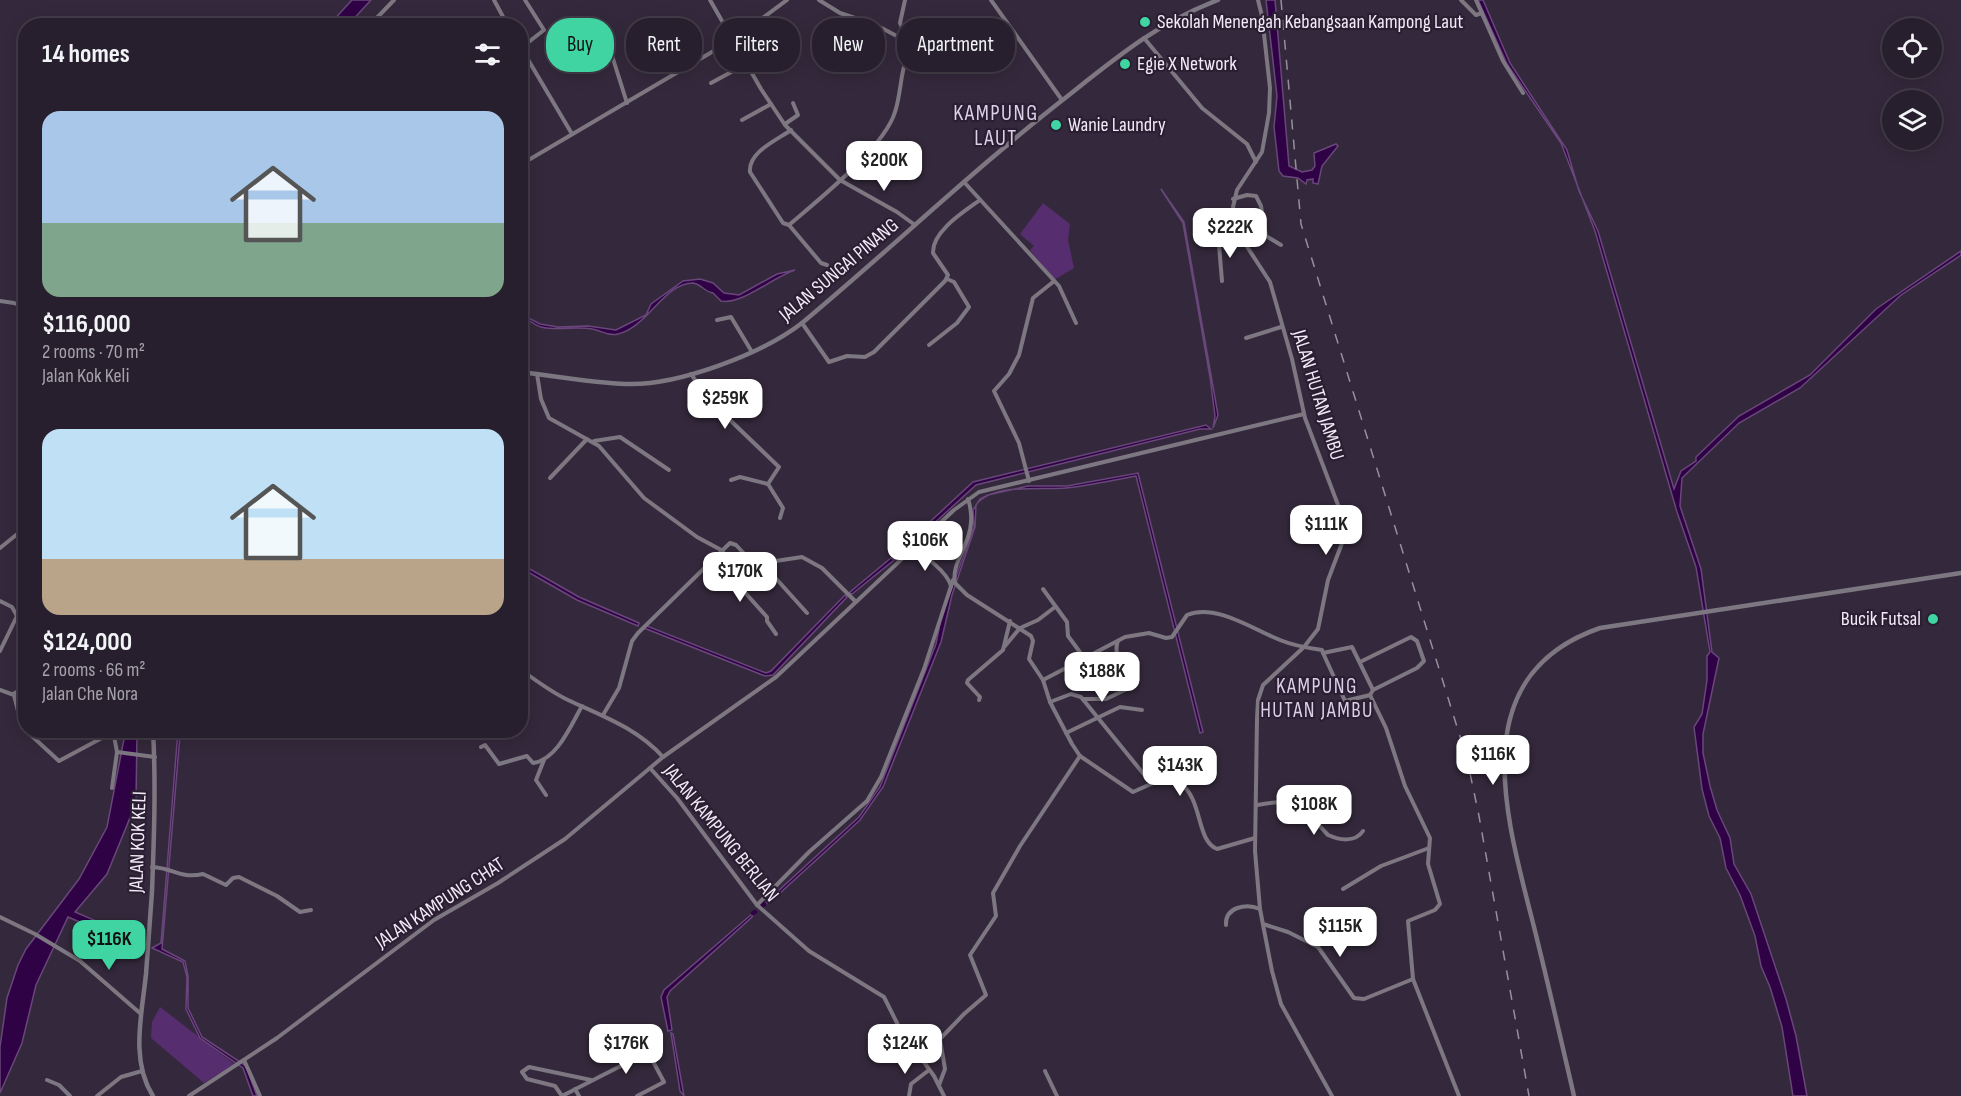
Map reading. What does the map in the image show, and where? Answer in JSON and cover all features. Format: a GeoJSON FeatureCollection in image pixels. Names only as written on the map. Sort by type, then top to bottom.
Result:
{"type":"FeatureCollection","features":[{"type":"Feature","properties":{"kind":"street"},"geometry":{"type":"LineString","coordinates":[[378,18],[394,0]]}},
{"type":"Feature","properties":{"kind":"street"},"geometry":{"type":"LineString","coordinates":[[494,0],[504,18]]}},
{"type":"Feature","properties":{"kind":"street"},"geometry":{"type":"LineString","coordinates":[[525,0],[544,30],[528,42]]}},
{"type":"Feature","properties":{"kind":"street"},"geometry":{"type":"LineString","coordinates":[[710,0],[721,18]]}},
{"type":"Feature","properties":{"kind":"street"},"geometry":{"type":"LineString","coordinates":[[763,18],[787,0]]}},
{"type":"Feature","properties":{"kind":"street"},"geometry":{"type":"LineString","coordinates":[[819,0],[852,18]]}},
{"type":"Feature","properties":{"kind":"street"},"geometry":{"type":"LineString","coordinates":[[901,18],[905,0]]}},
{"type":"Feature","properties":{"kind":"street"},"geometry":{"type":"LineString","coordinates":[[990,0],[1062,100]]}},
{"type":"Feature","properties":{"kind":"street","name":"JALAN SUNGAI PINANG"},"geometry":{"type":"LineString","coordinates":[[528,373],[626,384],[648,383],[690,373],[752,352],[802,323],[1062,100],[1144,38],[1178,16],[1218,0]]}},
{"type":"Feature","properties":{"kind":"street"},"geometry":{"type":"LineString","coordinates":[[1233,199],[1256,162],[1264,144],[1270,88],[1262,16],[1258,0]]}},
{"type":"Feature","properties":{"kind":"street"},"geometry":{"type":"LineString","coordinates":[[1461,0],[1476,15],[1482,13]]}},
{"type":"Feature","properties":{"kind":"street"},"geometry":{"type":"LineString","coordinates":[[1476,0],[1503,61],[1522,93]]}},
{"type":"Feature","properties":{"kind":"street"},"geometry":{"type":"LineString","coordinates":[[1144,38],[1202,108],[1247,144],[1256,162]]}},
{"type":"Feature","properties":{"kind":"street"},"geometry":{"type":"LineString","coordinates":[[528,160],[714,51]]}},
{"type":"Feature","properties":{"kind":"street"},"geometry":{"type":"LineString","coordinates":[[528,59],[572,135]]}},
{"type":"Feature","properties":{"kind":"street"},"geometry":{"type":"LineString","coordinates":[[614,62],[627,103]]}},
{"type":"Feature","properties":{"kind":"street"},"geometry":{"type":"LineString","coordinates":[[711,83],[731,72]]}},
{"type":"Feature","properties":{"kind":"street"},"geometry":{"type":"LineString","coordinates":[[752,72],[785,124],[840,180],[897,212],[915,225]]}},
{"type":"Feature","properties":{"kind":"street"},"geometry":{"type":"LineString","coordinates":[[789,225],[840,180],[890,125],[895,112],[902,72]]}},
{"type":"Feature","properties":{"kind":"street"},"geometry":{"type":"LineString","coordinates":[[785,124],[798,116],[793,103]]}},
{"type":"Feature","properties":{"kind":"street"},"geometry":{"type":"LineString","coordinates":[[742,120],[771,104]]}},
{"type":"Feature","properties":{"kind":"street"},"geometry":{"type":"LineString","coordinates":[[791,130],[755,155],[750,168],[773,209],[821,263],[826,265]]}},
{"type":"Feature","properties":{"kind":"street"},"geometry":{"type":"LineString","coordinates":[[964,182],[1053,282],[1068,301],[1076,323]]}},
{"type":"Feature","properties":{"kind":"street"},"geometry":{"type":"LineString","coordinates":[[1233,199],[1247,195],[1256,196],[1261,206],[1266,236],[1281,245]]}},
{"type":"Feature","properties":{"kind":"street","name":"JALAN HUTAN JAMBU"},"geometry":{"type":"LineString","coordinates":[[1233,199],[1242,240],[1270,282],[1292,359],[1304,414],[1346,526],[1344,538],[1328,580],[1318,629],[1304,647],[1269,679],[1260,692],[1257,719],[1255,838],[1260,909],[1281,1004],[1332,1096]]}},
{"type":"Feature","properties":{"kind":"street"},"geometry":{"type":"LineString","coordinates":[[802,323],[830,362],[847,356],[865,357],[882,346],[947,279],[948,275],[933,253],[933,245],[944,230],[980,200]]}},
{"type":"Feature","properties":{"kind":"street"},"geometry":{"type":"LineString","coordinates":[[1222,281],[1219,245],[1242,240]]}},
{"type":"Feature","properties":{"kind":"street"},"geometry":{"type":"LineString","coordinates":[[929,345],[957,323],[969,307],[954,282],[947,279]]}},
{"type":"Feature","properties":{"kind":"street"},"geometry":{"type":"LineString","coordinates":[[1029,481],[1019,443],[994,391],[1009,374],[1018,355],[1033,298],[1053,282]]}},
{"type":"Feature","properties":{"kind":"street"},"geometry":{"type":"LineString","coordinates":[[0,301],[18,305]]}},
{"type":"Feature","properties":{"kind":"street"},"geometry":{"type":"LineString","coordinates":[[717,320],[727,316],[733,319],[752,352]]}},
{"type":"Feature","properties":{"kind":"street"},"geometry":{"type":"LineString","coordinates":[[1246,338],[1281,327]]}},
{"type":"Feature","properties":{"kind":"street"},"geometry":{"type":"LineString","coordinates":[[690,373],[709,400],[779,467],[768,484]]}},
{"type":"Feature","properties":{"kind":"street"},"geometry":{"type":"LineString","coordinates":[[537,374],[541,399],[549,418],[589,440],[607,453],[644,498],[697,537],[723,551]]}},
{"type":"Feature","properties":{"kind":"street"},"geometry":{"type":"LineString","coordinates":[[663,757],[776,677],[912,549],[968,499],[984,490],[1304,414]]}},
{"type":"Feature","properties":{"kind":"street"},"geometry":{"type":"LineString","coordinates":[[550,478],[589,440],[620,437],[669,470]]}},
{"type":"Feature","properties":{"kind":"street"},"geometry":{"type":"LineString","coordinates":[[731,480],[740,477],[768,484],[783,508],[780,518]]}},
{"type":"Feature","properties":{"kind":"street"},"geometry":{"type":"LineString","coordinates":[[757,905],[809,852],[867,801],[881,777],[924,669],[972,529],[968,499]]}},
{"type":"Feature","properties":{"kind":"street"},"geometry":{"type":"LineString","coordinates":[[0,548],[18,533]]}},
{"type":"Feature","properties":{"kind":"street"},"geometry":{"type":"LineString","coordinates":[[603,715],[626,673],[632,641],[645,624],[711,564],[730,543],[736,545],[750,560],[762,563],[802,557],[822,568],[855,601]]}},
{"type":"Feature","properties":{"kind":"street"},"geometry":{"type":"LineString","coordinates":[[912,549],[954,586],[1010,621],[1032,639],[1029,659],[1080,756],[1107,772],[1127,790],[1140,791],[1150,784],[1160,782],[1180,783]]}},
{"type":"Feature","properties":{"kind":"street"},"geometry":{"type":"LineString","coordinates":[[718,556],[723,574]]}},
{"type":"Feature","properties":{"kind":"street"},"geometry":{"type":"LineString","coordinates":[[762,563],[807,613]]}},
{"type":"Feature","properties":{"kind":"street"},"geometry":{"type":"LineString","coordinates":[[711,564],[767,617],[766,621],[776,634]]}},
{"type":"Feature","properties":{"kind":"street"},"geometry":{"type":"LineString","coordinates":[[1574,1096],[1505,803],[1506,743],[1510,715],[1532,674],[1563,644],[1600,628],[1961,573]]}},
{"type":"Feature","properties":{"kind":"street"},"geometry":{"type":"LineString","coordinates":[[1043,589],[1068,624],[1068,636],[1085,659]]}},
{"type":"Feature","properties":{"kind":"street"},"geometry":{"type":"LineString","coordinates":[[0,601],[12,607],[17,616],[0,651]]}},
{"type":"Feature","properties":{"kind":"street"},"geometry":{"type":"LineString","coordinates":[[1004,646],[1020,628],[1038,620],[1055,607]]}},
{"type":"Feature","properties":{"kind":"street"},"geometry":{"type":"LineString","coordinates":[[1042,680],[1118,640],[1138,633],[1154,633],[1166,638],[1174,634],[1187,615],[1202,612],[1241,621],[1282,641],[1322,650],[1345,701],[1370,695],[1373,690],[1423,664],[1417,641],[1411,637],[1360,662]]}},
{"type":"Feature","properties":{"kind":"street"},"geometry":{"type":"LineString","coordinates":[[979,700],[980,697],[967,683],[968,680],[1001,652],[1010,621]]}},
{"type":"Feature","properties":{"kind":"street"},"geometry":{"type":"LineString","coordinates":[[1050,702],[1071,694],[1083,699],[1106,699],[1127,689],[1127,679],[1117,653],[1118,640]]}},
{"type":"Feature","properties":{"kind":"street"},"geometry":{"type":"LineString","coordinates":[[1323,653],[1352,646],[1373,690]]}},
{"type":"Feature","properties":{"kind":"street","name":"JALAN KAMPUNG BERLIAN"},"geometry":{"type":"LineString","coordinates":[[528,674],[566,699],[603,715],[641,736],[663,757],[650,768],[677,798],[757,905],[809,951],[884,998],[900,1029],[944,1096]]}},
{"type":"Feature","properties":{"kind":"street"},"geometry":{"type":"LineString","coordinates":[[0,690],[13,694],[18,691]]}},
{"type":"Feature","properties":{"kind":"street"},"geometry":{"type":"LineString","coordinates":[[13,694],[18,704]]}},
{"type":"Feature","properties":{"kind":"street"},"geometry":{"type":"LineString","coordinates":[[1370,695],[1386,728],[1405,786],[1428,833],[1430,848],[1428,864],[1440,904],[1435,910],[1411,918],[1408,923],[1413,979],[1459,1096]]}},
{"type":"Feature","properties":{"kind":"street"},"geometry":{"type":"LineString","coordinates":[[1083,699],[1146,777],[1180,783],[1194,800],[1204,836],[1213,847],[1217,849],[1255,838]]}},
{"type":"Feature","properties":{"kind":"street"},"geometry":{"type":"LineString","coordinates":[[546,795],[536,780],[545,759],[563,738],[582,706]]}},
{"type":"Feature","properties":{"kind":"street"},"geometry":{"type":"LineString","coordinates":[[1066,733],[1098,716],[1127,706],[1142,710]]}},
{"type":"Feature","properties":{"kind":"street"},"geometry":{"type":"LineString","coordinates":[[36,738],[61,761],[101,738]]}},
{"type":"Feature","properties":{"kind":"street"},"geometry":{"type":"LineString","coordinates":[[112,788],[119,752],[115,738]]}},
{"type":"Feature","properties":{"kind":"street","name":"JALAN KOK KELI"},"geometry":{"type":"LineString","coordinates":[[153,738],[156,805],[146,976],[141,1014],[142,1071],[153,1096]]}},
{"type":"Feature","properties":{"kind":"street"},"geometry":{"type":"LineString","coordinates":[[481,747],[489,747],[499,765],[527,756],[532,763],[545,759]]}},
{"type":"Feature","properties":{"kind":"street"},"geometry":{"type":"LineString","coordinates":[[119,752],[152,757]]}},
{"type":"Feature","properties":{"kind":"street"},"geometry":{"type":"LineString","coordinates":[[939,1086],[945,1069],[940,1039],[986,995],[970,955],[996,916],[993,893],[1020,846],[1080,756]]}},
{"type":"Feature","properties":{"kind":"street","name":"JALAN KAMPUNG CHAT"},"geometry":{"type":"LineString","coordinates":[[189,1096],[235,1067],[434,920],[498,883],[565,839],[650,768]]}},
{"type":"Feature","properties":{"kind":"street"},"geometry":{"type":"LineString","coordinates":[[1257,805],[1296,800],[1306,807],[1328,835],[1352,839],[1363,831]]}},
{"type":"Feature","properties":{"kind":"street"},"geometry":{"type":"LineString","coordinates":[[1343,889],[1381,866],[1430,848]]}},
{"type":"Feature","properties":{"kind":"street"},"geometry":{"type":"LineString","coordinates":[[152,867],[165,868],[192,878],[204,874],[226,885],[233,878],[239,877],[278,896],[300,912],[311,910]]}},
{"type":"Feature","properties":{"kind":"street"},"geometry":{"type":"LineString","coordinates":[[1226,925],[1227,917],[1237,908],[1249,904],[1260,909]]}},
{"type":"Feature","properties":{"kind":"street"},"geometry":{"type":"LineString","coordinates":[[0,917],[61,948],[93,971],[141,1014]]}},
{"type":"Feature","properties":{"kind":"street"},"geometry":{"type":"LineString","coordinates":[[1263,924],[1288,932],[1318,947],[1354,998],[1364,999],[1413,979]]}},
{"type":"Feature","properties":{"kind":"street"},"geometry":{"type":"LineString","coordinates":[[592,1080],[529,1067],[522,1072],[527,1079],[555,1086],[562,1096],[648,1052],[664,1082],[638,1096]]}},
{"type":"Feature","properties":{"kind":"street"},"geometry":{"type":"LineString","coordinates":[[244,1060],[260,1096]]}},
{"type":"Feature","properties":{"kind":"street"},"geometry":{"type":"LineString","coordinates":[[909,1096],[911,1084],[929,1070]]}},
{"type":"Feature","properties":{"kind":"street"},"geometry":{"type":"LineString","coordinates":[[97,1096],[121,1077],[142,1071]]}},
{"type":"Feature","properties":{"kind":"street"},"geometry":{"type":"LineString","coordinates":[[1045,1071],[1057,1096]]}},
{"type":"Feature","properties":{"kind":"street"},"geometry":{"type":"LineString","coordinates":[[47,1080],[61,1087],[70,1096]]}},
{"type":"Feature","properties":{"kind":"street"},"geometry":{"type":"LineString","coordinates":[[575,1089],[579,1096]]}},
{"type":"Feature","properties":{"kind":"shaded area"},"geometry":{"type":"Polygon","coordinates":[[[352,0],[371,0],[354,18],[335,18],[352,0]]]}},
{"type":"Feature","properties":{"kind":"shaded area"},"geometry":{"type":"Polygon","coordinates":[[[1266,0],[1275,0],[1289,166],[1302,172],[1312,170],[1315,166],[1314,153],[1336,144],[1338,146],[1322,166],[1318,184],[1313,183],[1313,179],[1307,180],[1306,184],[1298,178],[1283,176],[1279,171],[1274,127],[1277,96],[1266,0]]]}},
{"type":"Feature","properties":{"kind":"shaded area"},"geometry":{"type":"Polygon","coordinates":[[[1478,0],[1483,0],[1510,63],[1567,150],[1577,185],[1561,143],[1507,64],[1478,0]]]}},
{"type":"Feature","properties":{"kind":"shaded area"},"geometry":{"type":"Polygon","coordinates":[[[1161,189],[1184,222],[1218,415],[1213,428],[1215,416],[1210,377],[1183,223],[1161,189]]]}},
{"type":"Feature","properties":{"kind":"shaded area"},"geometry":{"type":"Polygon","coordinates":[[[1582,197],[1598,231],[1674,489],[1681,471],[1696,461],[1696,457],[1739,416],[1810,375],[1876,309],[1961,251],[1961,255],[1901,295],[1800,388],[1739,423],[1682,478],[1680,506],[1701,569],[1712,652],[1719,658],[1703,734],[1703,753],[1717,810],[1730,838],[1734,864],[1751,894],[1786,999],[1796,1036],[1807,1096],[1793,1096],[1782,1027],[1761,966],[1755,936],[1740,895],[1726,868],[1720,838],[1709,816],[1702,789],[1694,727],[1702,714],[1707,680],[1707,656],[1710,652],[1696,567],[1677,512],[1595,231],[1582,197]]]}},
{"type":"Feature","properties":{"kind":"shaded area"},"geometry":{"type":"Polygon","coordinates":[[[1043,203],[1070,224],[1068,240],[1074,268],[1054,280],[1030,250],[1034,246],[1020,234],[1043,203]]]}},
{"type":"Feature","properties":{"kind":"shaded area"},"geometry":{"type":"Polygon","coordinates":[[[795,270],[747,295],[729,301],[721,301],[713,293],[696,284],[683,285],[664,297],[646,315],[651,304],[683,281],[700,279],[713,283],[724,293],[739,295],[777,274],[795,270]]]}},
{"type":"Feature","properties":{"kind":"shaded area"},"geometry":{"type":"Polygon","coordinates":[[[646,315],[629,330],[614,335],[586,328],[541,327],[528,318],[540,324],[558,327],[588,326],[616,330],[646,315]]]}},
{"type":"Feature","properties":{"kind":"shaded area"},"geometry":{"type":"Polygon","coordinates":[[[1206,425],[1211,429],[1200,429],[976,485],[896,558],[894,555],[973,482],[1206,425]]]}},
{"type":"Feature","properties":{"kind":"shaded area"},"geometry":{"type":"Polygon","coordinates":[[[1138,473],[1203,732],[1200,733],[1136,476],[1075,487],[1011,490],[1028,486],[1067,486],[1138,473]]]}},
{"type":"Feature","properties":{"kind":"shaded area"},"geometry":{"type":"Polygon","coordinates":[[[976,505],[975,527],[952,595],[941,642],[883,787],[860,820],[769,903],[764,904],[859,817],[880,787],[936,644],[941,618],[974,527],[973,510],[976,505]]]}},
{"type":"Feature","properties":{"kind":"shaded area"},"geometry":{"type":"Polygon","coordinates":[[[891,558],[894,560],[852,594],[849,593],[891,558]]]}},
{"type":"Feature","properties":{"kind":"shaded area"},"geometry":{"type":"Polygon","coordinates":[[[528,568],[579,597],[639,623],[638,626],[577,600],[528,572],[528,568]]]}},
{"type":"Feature","properties":{"kind":"shaded area"},"geometry":{"type":"Polygon","coordinates":[[[845,595],[847,597],[773,675],[765,676],[644,628],[647,626],[766,673],[771,671],[845,595]]]}},
{"type":"Feature","properties":{"kind":"shaded area"},"geometry":{"type":"Polygon","coordinates":[[[124,738],[137,738],[136,803],[107,874],[75,912],[140,940],[142,944],[139,947],[68,917],[36,985],[22,1043],[0,1093],[0,1047],[7,998],[18,965],[26,949],[79,879],[107,827],[124,738]]]}},
{"type":"Feature","properties":{"kind":"shaded area"},"geometry":{"type":"Polygon","coordinates":[[[177,738],[180,738],[162,949],[185,961],[188,976],[188,1008],[202,1037],[246,1066],[257,1096],[253,1096],[243,1068],[200,1038],[186,1009],[187,977],[183,962],[152,948],[161,943],[177,738]]]}},
{"type":"Feature","properties":{"kind":"shaded area"},"geometry":{"type":"Polygon","coordinates":[[[753,913],[752,917],[670,991],[667,997],[672,1030],[668,1031],[661,997],[664,990],[753,913]]]}},
{"type":"Feature","properties":{"kind":"shaded area"},"geometry":{"type":"Polygon","coordinates":[[[160,1007],[234,1064],[204,1083],[151,1038],[152,1022],[160,1007]]]}},
{"type":"Feature","properties":{"kind":"shaded area"},"geometry":{"type":"Polygon","coordinates":[[[671,1033],[673,1034],[684,1096],[680,1091],[671,1033]]]}},
{"type":"Feature","properties":{"kind":"railway"},"geometry":{"type":"LineString","coordinates":[[1281,0],[1301,224],[1467,759],[1529,1096]]}},
{"type":"Feature","properties":{"kind":"place","name":"Sekolah Menengah Kebangsaan Kampong Laut"},"geometry":{"type":"Point","coordinates":[1145,22]}},
{"type":"Feature","properties":{"kind":"place","name":"Egie X Network"},"geometry":{"type":"Point","coordinates":[1125,64]}},
{"type":"Feature","properties":{"kind":"place","name":"Wanie Laundry"},"geometry":{"type":"Point","coordinates":[1056,125]}},
{"type":"Feature","properties":{"kind":"place","name":"Bucik Futsal"},"geometry":{"type":"Point","coordinates":[1933,619]}},
{"type":"Feature","properties":{"kind":"district","name":"KAMPUNG LAUT"},"geometry":{"type":"Point","coordinates":[996,126]}},
{"type":"Feature","properties":{"kind":"district","name":"KAMPUNG HUTAN JAMBU"},"geometry":{"type":"Point","coordinates":[1317,698]}}]}
